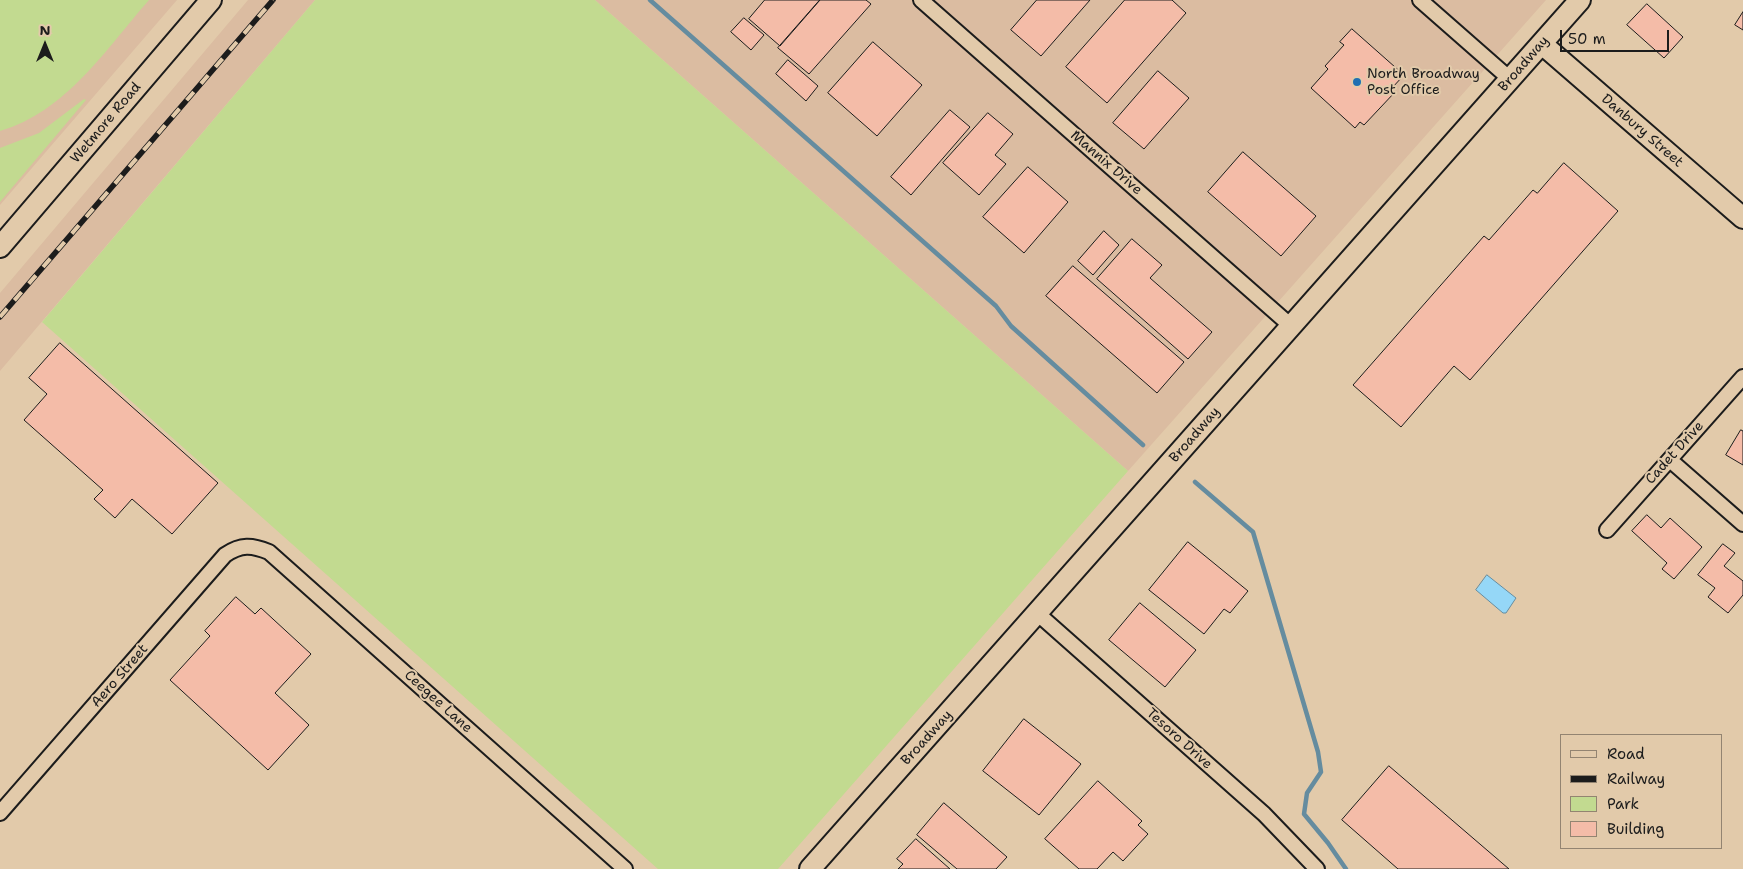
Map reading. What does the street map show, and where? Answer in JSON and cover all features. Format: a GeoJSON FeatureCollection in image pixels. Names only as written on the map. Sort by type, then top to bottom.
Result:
{"type":"FeatureCollection","features":[{"type":"Feature","properties":{"kind":"main road","name":"Wetmore Road"},"geometry":{"type":"LineString","coordinates":[[0,247],[211,0]]}},
{"type":"Feature","properties":{"kind":"main road","name":"Broadway"},"geometry":{"type":"LineString","coordinates":[[810,869],[1580,0]]}},
{"type":"Feature","properties":{"kind":"main road","name":"Danbury Street"},"geometry":{"type":"LineString","coordinates":[[1542,44],[1743,218]]}},
{"type":"Feature","properties":{"kind":"street","name":"Mannix Drive"},"geometry":{"type":"LineString","coordinates":[[921,0],[1291,326]]}},
{"type":"Feature","properties":{"kind":"street"},"geometry":{"type":"LineString","coordinates":[[1420,0],[1510,79]]}},
{"type":"Feature","properties":{"kind":"street","name":"Cadet Drive"},"geometry":{"type":"LineString","coordinates":[[1607,530],[1743,377]]}},
{"type":"Feature","properties":{"kind":"street"},"geometry":{"type":"LineString","coordinates":[[1670,460],[1743,524]]}},
{"type":"Feature","properties":{"kind":"street","name":"Aero Street"},"geometry":{"type":"LineString","coordinates":[[0,813],[226,555],[234,549],[246,546]]}},
{"type":"Feature","properties":{"kind":"street","name":"Ceegee Lane"},"geometry":{"type":"LineString","coordinates":[[246,546],[269,552],[625,869]]}},
{"type":"Feature","properties":{"kind":"street","name":"Tesoro Drive"},"geometry":{"type":"LineString","coordinates":[[1037,614],[1264,814],[1317,869]]}},
{"type":"Feature","properties":{"kind":"shaded area"},"geometry":{"type":"Polygon","coordinates":[[[0,0],[177,0],[0,205],[0,0]]]}},
{"type":"Feature","properties":{"kind":"shaded area"},"geometry":{"type":"Polygon","coordinates":[[[248,0],[315,0],[0,371],[0,293],[248,0]]]}},
{"type":"Feature","properties":{"kind":"shaded area"},"geometry":{"type":"Polygon","coordinates":[[[595,0],[1546,0],[1128,471],[595,0]]]}},
{"type":"Feature","properties":{"kind":"green space"},"geometry":{"type":"Polygon","coordinates":[[[0,0],[149,0],[100,58],[65,94],[24,122],[0,131],[0,0]]]}},
{"type":"Feature","properties":{"kind":"green space"},"geometry":{"type":"Polygon","coordinates":[[[315,0],[595,0],[1128,471],[778,869],[658,869],[42,322],[315,0]]]}},
{"type":"Feature","properties":{"kind":"green space"},"geometry":{"type":"Polygon","coordinates":[[[84,99],[86,100],[0,202],[0,148],[39,133],[84,99]]]}},
{"type":"Feature","properties":{"kind":"water"},"geometry":{"type":"Polygon","coordinates":[[[1487,575],[1516,598],[1506,613],[1503,613],[1476,590],[1487,575]]]}},
{"type":"Feature","properties":{"kind":"building"},"geometry":{"type":"Polygon","coordinates":[[[765,0],[820,0],[780,46],[749,19],[765,0]]]}},
{"type":"Feature","properties":{"kind":"building"},"geometry":{"type":"Polygon","coordinates":[[[820,0],[866,0],[871,4],[809,74],[778,48],[820,0]]]}},
{"type":"Feature","properties":{"kind":"building"},"geometry":{"type":"Polygon","coordinates":[[[1037,0],[1090,0],[1041,56],[1011,30],[1037,0]]]}},
{"type":"Feature","properties":{"kind":"building"},"geometry":{"type":"Polygon","coordinates":[[[1125,0],[1172,0],[1186,13],[1107,103],[1066,67],[1125,0]]]}},
{"type":"Feature","properties":{"kind":"building"},"geometry":{"type":"Polygon","coordinates":[[[1647,4],[1683,37],[1664,58],[1627,25],[1647,4]]]}},
{"type":"Feature","properties":{"kind":"building"},"geometry":{"type":"Polygon","coordinates":[[[1743,12],[1743,30],[1735,25],[1743,12]]]}},
{"type":"Feature","properties":{"kind":"building"},"geometry":{"type":"Polygon","coordinates":[[[744,18],[764,35],[751,50],[731,32],[744,18]]]}},
{"type":"Feature","properties":{"kind":"building","name":"North Broadway Post Office"},"geometry":{"type":"Polygon","coordinates":[[[1352,29],[1404,75],[1391,89],[1395,92],[1364,125],[1360,122],[1355,128],[1311,88],[1328,69],[1325,66],[1344,45],[1340,42],[1352,29]]]}},
{"type":"Feature","properties":{"kind":"building"},"geometry":{"type":"Polygon","coordinates":[[[873,42],[922,85],[877,136],[828,93],[873,42]]]}},
{"type":"Feature","properties":{"kind":"building"},"geometry":{"type":"Polygon","coordinates":[[[788,60],[818,86],[806,101],[776,74],[788,60]]]}},
{"type":"Feature","properties":{"kind":"building"},"geometry":{"type":"Polygon","coordinates":[[[1158,71],[1189,98],[1144,149],[1113,123],[1158,71]]]}},
{"type":"Feature","properties":{"kind":"building"},"geometry":{"type":"Polygon","coordinates":[[[950,110],[970,127],[911,195],[891,177],[950,110]]]}},
{"type":"Feature","properties":{"kind":"building"},"geometry":{"type":"Polygon","coordinates":[[[988,113],[1013,134],[995,155],[1006,164],[979,195],[943,163],[988,113]]]}},
{"type":"Feature","properties":{"kind":"building"},"geometry":{"type":"Polygon","coordinates":[[[1243,152],[1316,216],[1281,256],[1208,192],[1243,152]]]}},
{"type":"Feature","properties":{"kind":"building"},"geometry":{"type":"Polygon","coordinates":[[[1564,163],[1618,211],[1470,380],[1454,366],[1401,427],[1353,385],[1484,236],[1489,240],[1533,190],[1537,193],[1564,163]]]}},
{"type":"Feature","properties":{"kind":"building"},"geometry":{"type":"Polygon","coordinates":[[[1028,167],[1068,202],[1024,253],[983,217],[1028,167]]]}},
{"type":"Feature","properties":{"kind":"building"},"geometry":{"type":"Polygon","coordinates":[[[1104,231],[1119,245],[1093,275],[1078,261],[1104,231]]]}},
{"type":"Feature","properties":{"kind":"building"},"geometry":{"type":"Polygon","coordinates":[[[1132,239],[1162,265],[1150,278],[1212,332],[1188,359],[1097,279],[1132,239]]]}},
{"type":"Feature","properties":{"kind":"building"},"geometry":{"type":"Polygon","coordinates":[[[1073,266],[1184,362],[1157,393],[1046,296],[1073,266]]]}},
{"type":"Feature","properties":{"kind":"building"},"geometry":{"type":"Polygon","coordinates":[[[60,343],[218,483],[172,534],[132,499],[115,518],[94,499],[103,490],[24,420],[47,394],[29,378],[60,343]]]}},
{"type":"Feature","properties":{"kind":"building"},"geometry":{"type":"Polygon","coordinates":[[[1741,430],[1743,431],[1743,465],[1726,455],[1741,430]]]}},
{"type":"Feature","properties":{"kind":"building"},"geometry":{"type":"Polygon","coordinates":[[[1647,515],[1661,528],[1670,518],[1702,547],[1674,579],[1662,569],[1667,563],[1632,531],[1647,515]]]}},
{"type":"Feature","properties":{"kind":"building"},"geometry":{"type":"Polygon","coordinates":[[[1188,542],[1248,591],[1230,613],[1224,609],[1204,634],[1149,590],[1188,542]]]}},
{"type":"Feature","properties":{"kind":"building"},"geometry":{"type":"Polygon","coordinates":[[[1723,544],[1735,553],[1724,566],[1743,581],[1743,595],[1728,613],[1708,597],[1715,588],[1698,575],[1723,544]]]}},
{"type":"Feature","properties":{"kind":"building"},"geometry":{"type":"Polygon","coordinates":[[[236,597],[255,614],[261,608],[311,654],[275,693],[309,725],[268,770],[170,680],[210,636],[205,631],[236,597]]]}},
{"type":"Feature","properties":{"kind":"building"},"geometry":{"type":"Polygon","coordinates":[[[1140,603],[1196,650],[1165,687],[1109,640],[1140,603]]]}},
{"type":"Feature","properties":{"kind":"building"},"geometry":{"type":"Polygon","coordinates":[[[1024,719],[1081,764],[1039,815],[983,771],[1024,719]]]}},
{"type":"Feature","properties":{"kind":"building"},"geometry":{"type":"Polygon","coordinates":[[[1389,766],[1509,869],[1398,869],[1342,820],[1389,766]]]}},
{"type":"Feature","properties":{"kind":"building"},"geometry":{"type":"Polygon","coordinates":[[[1098,781],[1142,821],[1138,825],[1148,834],[1123,861],[1113,852],[1097,869],[1079,869],[1045,839],[1098,781]]]}},
{"type":"Feature","properties":{"kind":"building"},"geometry":{"type":"Polygon","coordinates":[[[944,803],[1007,857],[996,869],[957,869],[917,835],[944,803]]]}},
{"type":"Feature","properties":{"kind":"building"},"geometry":{"type":"Polygon","coordinates":[[[916,839],[950,869],[898,869],[903,864],[897,859],[916,839]]]}},
{"type":"Feature","properties":{"kind":"waterway"},"geometry":{"type":"LineString","coordinates":[[650,0],[996,306],[1011,326],[1143,445]]}},
{"type":"Feature","properties":{"kind":"waterway"},"geometry":{"type":"LineString","coordinates":[[1195,482],[1253,532],[1318,752],[1321,772],[1307,793],[1304,814],[1346,869]]}},
{"type":"Feature","properties":{"kind":"railway"},"geometry":{"type":"LineString","coordinates":[[0,317],[273,0]]}},
{"type":"Feature","properties":{"kind":"place","name":"North Broadway Post Office"},"geometry":{"type":"Point","coordinates":[1357,82]}}]}
